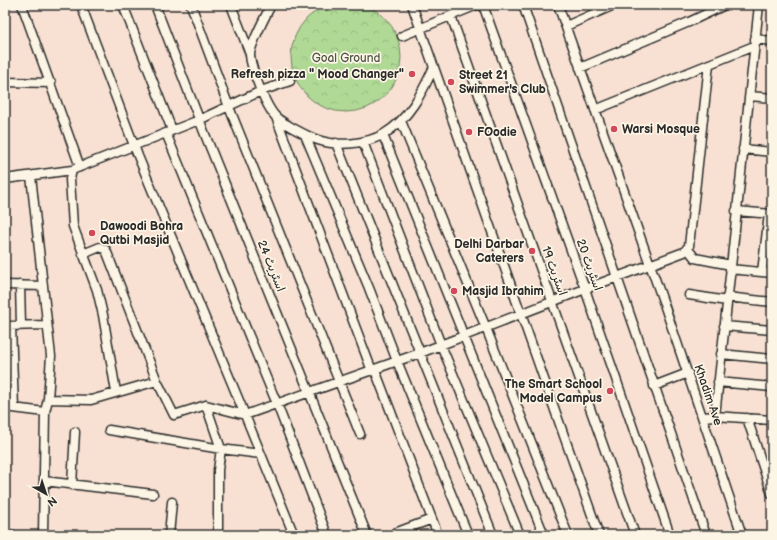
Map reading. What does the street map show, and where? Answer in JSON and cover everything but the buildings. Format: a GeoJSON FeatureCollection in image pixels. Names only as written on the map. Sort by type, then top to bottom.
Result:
{"type":"FeatureCollection","features":[{"type":"Feature","properties":{"kind":"street"},"geometry":{"type":"LineString","coordinates":[[22,5],[80,167]]}},
{"type":"Feature","properties":{"kind":"street"},"geometry":{"type":"LineString","coordinates":[[82,5],[134,146],[246,415],[294,535]]}},
{"type":"Feature","properties":{"kind":"street"},"geometry":{"type":"LineString","coordinates":[[123,5],[169,132],[277,404],[327,535]]}},
{"type":"Feature","properties":{"kind":"street","name":"اسٹریٹ 24"},"geometry":{"type":"LineString","coordinates":[[155,5],[199,120],[367,535]]}},
{"type":"Feature","properties":{"kind":"street"},"geometry":{"type":"LineString","coordinates":[[191,5],[229,107],[360,434]]}},
{"type":"Feature","properties":{"kind":"street"},"geometry":{"type":"LineString","coordinates":[[231,5],[250,54],[261,91],[276,117],[438,535]]}},
{"type":"Feature","properties":{"kind":"street"},"geometry":{"type":"LineString","coordinates":[[250,54],[256,36],[271,5]]}},
{"type":"Feature","properties":{"kind":"street"},"geometry":{"type":"LineString","coordinates":[[412,5],[599,535]]}},
{"type":"Feature","properties":{"kind":"street","name":"اسٹریٹ 19"},"geometry":{"type":"LineString","coordinates":[[452,5],[453,15],[552,302],[635,535]]}},
{"type":"Feature","properties":{"kind":"street"},"geometry":{"type":"LineString","coordinates":[[402,36],[477,5]]}},
{"type":"Feature","properties":{"kind":"street","name":"اسٹریٹ 20"},"geometry":{"type":"LineString","coordinates":[[483,5],[585,289],[670,535]]}},
{"type":"Feature","properties":{"kind":"street"},"geometry":{"type":"LineString","coordinates":[[523,5],[706,535]]}},
{"type":"Feature","properties":{"kind":"street","name":"Khadim Ave"},"geometry":{"type":"LineString","coordinates":[[558,5],[688,373],[742,535]]}},
{"type":"Feature","properties":{"kind":"street"},"geometry":{"type":"LineString","coordinates":[[566,26],[614,5]]}},
{"type":"Feature","properties":{"kind":"street"},"geometry":{"type":"LineString","coordinates":[[580,68],[689,22],[725,5]]}},
{"type":"Feature","properties":{"kind":"street"},"geometry":{"type":"LineString","coordinates":[[714,416],[759,5]]}},
{"type":"Feature","properties":{"kind":"street"},"geometry":{"type":"LineString","coordinates":[[595,110],[709,64],[754,43],[772,40]]}},
{"type":"Feature","properties":{"kind":"street"},"geometry":{"type":"LineString","coordinates":[[83,254],[100,247],[106,250],[157,381],[174,415],[206,405],[246,415],[464,337],[684,252],[689,246],[709,64]]}},
{"type":"Feature","properties":{"kind":"street"},"geometry":{"type":"LineString","coordinates":[[276,117],[305,135],[320,141],[343,144],[363,142],[383,134],[402,121],[413,107],[425,87],[434,67]]}},
{"type":"Feature","properties":{"kind":"street"},"geometry":{"type":"LineString","coordinates":[[5,179],[72,170],[199,120],[261,91],[290,81]]}},
{"type":"Feature","properties":{"kind":"street"},"geometry":{"type":"LineString","coordinates":[[5,82],[51,83]]}},
{"type":"Feature","properties":{"kind":"street"},"geometry":{"type":"LineString","coordinates":[[750,96],[772,98]]}},
{"type":"Feature","properties":{"kind":"street"},"geometry":{"type":"LineString","coordinates":[[402,121],[568,535]]}},
{"type":"Feature","properties":{"kind":"street"},"geometry":{"type":"LineString","coordinates":[[383,134],[544,535]]}},
{"type":"Feature","properties":{"kind":"street"},"geometry":{"type":"LineString","coordinates":[[305,135],[369,288],[468,535]]}},
{"type":"Feature","properties":{"kind":"street"},"geometry":{"type":"LineString","coordinates":[[363,142],[441,345],[520,535]]}},
{"type":"Feature","properties":{"kind":"street"},"geometry":{"type":"LineString","coordinates":[[336,143],[493,535]]}},
{"type":"Feature","properties":{"kind":"street"},"geometry":{"type":"LineString","coordinates":[[743,149],[772,152]]}},
{"type":"Feature","properties":{"kind":"street"},"geometry":{"type":"LineString","coordinates":[[72,170],[70,179],[73,226],[97,290],[116,392]]}},
{"type":"Feature","properties":{"kind":"street"},"geometry":{"type":"LineString","coordinates":[[31,176],[51,356],[48,399],[45,412],[43,535]]}},
{"type":"Feature","properties":{"kind":"street"},"geometry":{"type":"LineString","coordinates":[[736,211],[770,214],[762,272]]}},
{"type":"Feature","properties":{"kind":"street"},"geometry":{"type":"LineString","coordinates":[[687,248],[695,258],[730,267],[772,273]]}},
{"type":"Feature","properties":{"kind":"street"},"geometry":{"type":"LineString","coordinates":[[5,285],[43,286]]}},
{"type":"Feature","properties":{"kind":"street"},"geometry":{"type":"LineString","coordinates":[[20,286],[21,326]]}},
{"type":"Feature","properties":{"kind":"street"},"geometry":{"type":"LineString","coordinates":[[689,295],[772,302]]}},
{"type":"Feature","properties":{"kind":"street"},"geometry":{"type":"LineString","coordinates":[[14,408],[8,326],[48,325]]}},
{"type":"Feature","properties":{"kind":"street"},"geometry":{"type":"LineString","coordinates":[[724,326],[772,330]]}},
{"type":"Feature","properties":{"kind":"street"},"geometry":{"type":"LineString","coordinates":[[721,354],[772,359]]}},
{"type":"Feature","properties":{"kind":"street"},"geometry":{"type":"LineString","coordinates":[[654,386],[688,373]]}},
{"type":"Feature","properties":{"kind":"street"},"geometry":{"type":"LineString","coordinates":[[48,399],[91,400],[157,381]]}},
{"type":"Feature","properties":{"kind":"street"},"geometry":{"type":"LineString","coordinates":[[718,382],[772,387]]}},
{"type":"Feature","properties":{"kind":"street"},"geometry":{"type":"LineString","coordinates":[[206,405],[221,449],[218,470],[218,535]]}},
{"type":"Feature","properties":{"kind":"street"},"geometry":{"type":"LineString","coordinates":[[5,407],[45,412]]}},
{"type":"Feature","properties":{"kind":"street"},"geometry":{"type":"LineString","coordinates":[[703,417],[714,416],[772,420]]}},
{"type":"Feature","properties":{"kind":"street"},"geometry":{"type":"LineString","coordinates":[[747,418],[772,494]]}},
{"type":"Feature","properties":{"kind":"street"},"geometry":{"type":"LineString","coordinates":[[109,430],[221,449],[261,454]]}},
{"type":"Feature","properties":{"kind":"street"},"geometry":{"type":"LineString","coordinates":[[72,485],[75,432]]}},
{"type":"Feature","properties":{"kind":"street"},"geometry":{"type":"LineString","coordinates":[[44,481],[153,494]]}},
{"type":"Feature","properties":{"kind":"street"},"geometry":{"type":"LineString","coordinates":[[169,535],[172,502]]}},
{"type":"Feature","properties":{"kind":"street"},"geometry":{"type":"LineString","coordinates":[[395,533],[432,519]]}},
{"type":"Feature","properties":{"kind":"street"},"geometry":{"type":"LineString","coordinates":[[5,534],[13,535]]}},
{"type":"Feature","properties":{"kind":"green space","name":"Goal Ground"},"geometry":{"type":"Polygon","coordinates":[[[346,2],[367,6],[385,18],[397,36],[401,57],[397,78],[385,96],[367,108],[346,112],[325,108],[307,96],[295,78],[291,57],[295,36],[307,18],[325,6],[346,2]]]}},
{"type":"Feature","properties":{"kind":"place","name":"Refresh pizza \" Mood Changer\""},"geometry":{"type":"Point","coordinates":[412,74]}},
{"type":"Feature","properties":{"kind":"place","name":"Street 21 Swimmer's Club"},"geometry":{"type":"Point","coordinates":[451,82]}},
{"type":"Feature","properties":{"kind":"place","name":"Warsi Mosque"},"geometry":{"type":"Point","coordinates":[614,129]}},
{"type":"Feature","properties":{"kind":"place","name":"FOodie"},"geometry":{"type":"Point","coordinates":[469,132]}},
{"type":"Feature","properties":{"kind":"place","name":"Dawoodi Bohra Qutbi Masjid"},"geometry":{"type":"Point","coordinates":[92,233]}},
{"type":"Feature","properties":{"kind":"place","name":"Delhi Darbar Caterers"},"geometry":{"type":"Point","coordinates":[532,251]}},
{"type":"Feature","properties":{"kind":"place","name":"Masjid Ibrahim"},"geometry":{"type":"Point","coordinates":[454,291]}},
{"type":"Feature","properties":{"kind":"place","name":"The Smart School Model Campus"},"geometry":{"type":"Point","coordinates":[610,391]}}]}
